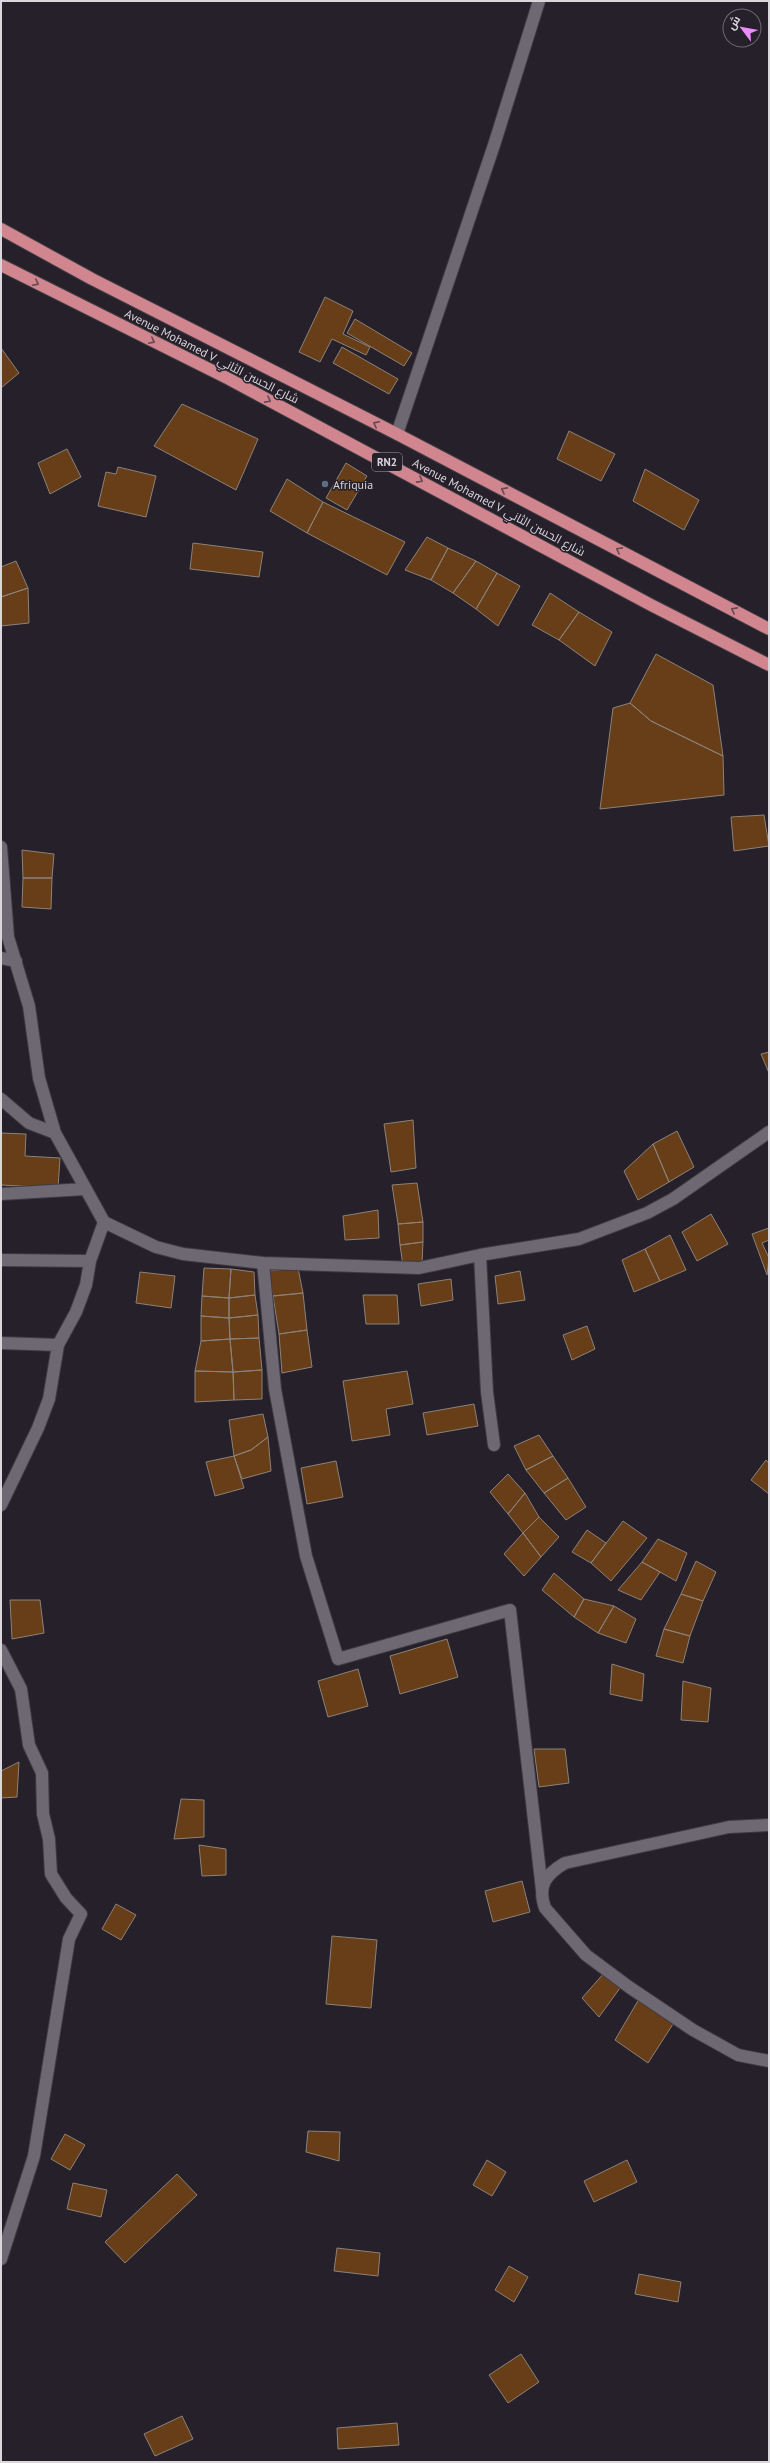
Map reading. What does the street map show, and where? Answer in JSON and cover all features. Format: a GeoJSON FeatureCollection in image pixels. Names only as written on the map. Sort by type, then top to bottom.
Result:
{"type":"FeatureCollection","features":[{"type":"Feature","properties":{"kind":"highway","name":"Avenue Mohamed V شارع الحسن الثاني"},"geometry":{"type":"LineString","coordinates":[[1,229],[239,355],[397,434],[769,629]]}},
{"type":"Feature","properties":{"kind":"highway","name":"Avenue Mohamed V شارع الحسن الثاني"},"geometry":{"type":"LineString","coordinates":[[1,266],[229,379],[651,605],[769,665]]}},
{"type":"Feature","properties":{"kind":"street"},"geometry":{"type":"LineString","coordinates":[[397,434],[495,142],[538,1]]}},
{"type":"Feature","properties":{"kind":"street"},"geometry":{"type":"LineString","coordinates":[[1,848],[8,938],[29,1006],[38,1078],[55,1133],[104,1222],[156,1247],[183,1254],[263,1263],[419,1268],[480,1254],[579,1240],[647,1213],[694,1185],[769,1132]]}},
{"type":"Feature","properties":{"kind":"street"},"geometry":{"type":"LineString","coordinates":[[1,958],[16,960]]}},
{"type":"Feature","properties":{"kind":"street"},"geometry":{"type":"LineString","coordinates":[[1,1099],[30,1124],[55,1133]]}},
{"type":"Feature","properties":{"kind":"street"},"geometry":{"type":"LineString","coordinates":[[1,1194],[85,1189]]}},
{"type":"Feature","properties":{"kind":"street"},"geometry":{"type":"LineString","coordinates":[[1,1505],[36,1434],[49,1399],[58,1345],[76,1312],[86,1285],[90,1261],[104,1222]]}},
{"type":"Feature","properties":{"kind":"street"},"geometry":{"type":"LineString","coordinates":[[480,1254],[487,1392],[494,1445]]}},
{"type":"Feature","properties":{"kind":"street"},"geometry":{"type":"LineString","coordinates":[[1,1260],[90,1261]]}},
{"type":"Feature","properties":{"kind":"street"},"geometry":{"type":"LineString","coordinates":[[263,1263],[275,1389],[306,1556],[338,1659],[510,1610],[545,1908],[586,1955],[693,2030],[738,2055],[769,2061]]}},
{"type":"Feature","properties":{"kind":"street"},"geometry":{"type":"LineString","coordinates":[[1,1343],[58,1345]]}},
{"type":"Feature","properties":{"kind":"street"},"geometry":{"type":"LineString","coordinates":[[1,1650],[21,1689],[28,1745],[42,1773],[43,1814],[49,1839],[52,1874],[66,1898],[81,1914],[69,1939],[34,2156],[1,2259]]}},
{"type":"Feature","properties":{"kind":"street"},"geometry":{"type":"LineString","coordinates":[[542,1890],[545,1879],[552,1870],[565,1863],[729,1827],[769,1824]]}},
{"type":"Feature","properties":{"kind":"building"},"geometry":{"type":"Polygon","coordinates":[[[325,297],[353,311],[343,334],[370,347],[366,355],[332,339],[320,362],[299,352],[325,297]]]}},
{"type":"Feature","properties":{"kind":"building"},"geometry":{"type":"Polygon","coordinates":[[[355,319],[412,353],[404,366],[347,333],[355,319]]]}},
{"type":"Feature","properties":{"kind":"building"},"geometry":{"type":"Polygon","coordinates":[[[342,347],[398,379],[389,394],[333,363],[342,347]]]}},
{"type":"Feature","properties":{"kind":"building"},"geometry":{"type":"Polygon","coordinates":[[[1,348],[19,373],[1,388],[1,348]]]}},
{"type":"Feature","properties":{"kind":"building"},"geometry":{"type":"Polygon","coordinates":[[[182,404],[258,439],[236,490],[154,446],[182,404]]]}},
{"type":"Feature","properties":{"kind":"building"},"geometry":{"type":"Polygon","coordinates":[[[569,431],[615,454],[601,481],[557,459],[569,431]]]}},
{"type":"Feature","properties":{"kind":"building"},"geometry":{"type":"Polygon","coordinates":[[[67,449],[81,477],[50,494],[38,463],[67,449]]]}},
{"type":"Feature","properties":{"kind":"building"},"geometry":{"type":"Polygon","coordinates":[[[346,463],[367,476],[347,510],[326,498],[346,463]]]}},
{"type":"Feature","properties":{"kind":"building"},"geometry":{"type":"Polygon","coordinates":[[[118,467],[156,476],[146,517],[98,506],[106,472],[116,474],[118,467]]]}},
{"type":"Feature","properties":{"kind":"building"},"geometry":{"type":"Polygon","coordinates":[[[645,469],[699,500],[684,530],[633,501],[645,469]]]}},
{"type":"Feature","properties":{"kind":"building"},"geometry":{"type":"Polygon","coordinates":[[[287,479],[323,502],[307,533],[270,511],[287,479]]]}},
{"type":"Feature","properties":{"kind":"building"},"geometry":{"type":"Polygon","coordinates":[[[323,502],[405,542],[387,575],[307,533],[323,502]]]}},
{"type":"Feature","properties":{"kind":"building"},"geometry":{"type":"Polygon","coordinates":[[[427,537],[448,548],[431,580],[405,570],[427,537]]]}},
{"type":"Feature","properties":{"kind":"building"},"geometry":{"type":"Polygon","coordinates":[[[193,543],[263,552],[259,577],[190,569],[193,543]]]}},
{"type":"Feature","properties":{"kind":"building"},"geometry":{"type":"Polygon","coordinates":[[[448,548],[476,561],[453,593],[431,580],[448,548]]]}},
{"type":"Feature","properties":{"kind":"building"},"geometry":{"type":"Polygon","coordinates":[[[16,561],[28,588],[1,597],[1,567],[16,561]]]}},
{"type":"Feature","properties":{"kind":"building"},"geometry":{"type":"Polygon","coordinates":[[[476,561],[497,573],[476,609],[453,593],[476,561]]]}},
{"type":"Feature","properties":{"kind":"building"},"geometry":{"type":"Polygon","coordinates":[[[497,573],[520,586],[498,626],[476,609],[497,573]]]}},
{"type":"Feature","properties":{"kind":"building"},"geometry":{"type":"Polygon","coordinates":[[[28,588],[29,623],[1,626],[1,597],[28,588]]]}},
{"type":"Feature","properties":{"kind":"building"},"geometry":{"type":"Polygon","coordinates":[[[550,593],[579,612],[559,640],[532,625],[550,593]]]}},
{"type":"Feature","properties":{"kind":"building"},"geometry":{"type":"Polygon","coordinates":[[[579,612],[612,632],[595,666],[559,640],[579,612]]]}},
{"type":"Feature","properties":{"kind":"building"},"geometry":{"type":"Polygon","coordinates":[[[656,654],[713,685],[723,756],[651,721],[630,703],[656,654]]]}},
{"type":"Feature","properties":{"kind":"building"},"geometry":{"type":"Polygon","coordinates":[[[630,703],[651,721],[723,756],[724,795],[600,809],[613,708],[630,703]]]}},
{"type":"Feature","properties":{"kind":"building"},"geometry":{"type":"Polygon","coordinates":[[[764,815],[769,846],[734,851],[731,817],[764,815]]]}},
{"type":"Feature","properties":{"kind":"building"},"geometry":{"type":"Polygon","coordinates":[[[22,850],[54,854],[52,878],[23,878],[22,850]]]}},
{"type":"Feature","properties":{"kind":"building"},"geometry":{"type":"Polygon","coordinates":[[[23,878],[52,878],[51,909],[22,907],[23,878]]]}},
{"type":"Feature","properties":{"kind":"building"},"geometry":{"type":"Polygon","coordinates":[[[769,1052],[769,1073],[761,1054],[769,1052]]]}},
{"type":"Feature","properties":{"kind":"building"},"geometry":{"type":"Polygon","coordinates":[[[413,1120],[416,1168],[391,1172],[384,1124],[413,1120]]]}},
{"type":"Feature","properties":{"kind":"building"},"geometry":{"type":"Polygon","coordinates":[[[677,1131],[694,1167],[669,1182],[653,1144],[677,1131]]]}},
{"type":"Feature","properties":{"kind":"building"},"geometry":{"type":"Polygon","coordinates":[[[1,1133],[26,1134],[25,1156],[60,1158],[58,1188],[1,1185],[1,1133]]]}},
{"type":"Feature","properties":{"kind":"building"},"geometry":{"type":"Polygon","coordinates":[[[653,1144],[669,1182],[638,1200],[624,1171],[653,1144]]]}},
{"type":"Feature","properties":{"kind":"building"},"geometry":{"type":"Polygon","coordinates":[[[417,1183],[423,1222],[398,1224],[392,1185],[417,1183]]]}},
{"type":"Feature","properties":{"kind":"building"},"geometry":{"type":"Polygon","coordinates":[[[378,1210],[379,1238],[345,1240],[343,1216],[378,1210]]]}},
{"type":"Feature","properties":{"kind":"building"},"geometry":{"type":"Polygon","coordinates":[[[711,1214],[728,1244],[697,1261],[682,1232],[711,1214]]]}},
{"type":"Feature","properties":{"kind":"building"},"geometry":{"type":"Polygon","coordinates":[[[423,1222],[423,1242],[400,1245],[398,1224],[423,1222]]]}},
{"type":"Feature","properties":{"kind":"building"},"geometry":{"type":"Polygon","coordinates":[[[769,1228],[769,1240],[762,1243],[769,1258],[767,1275],[752,1234],[769,1228]]]}},
{"type":"Feature","properties":{"kind":"building"},"geometry":{"type":"Polygon","coordinates":[[[670,1235],[686,1270],[660,1281],[645,1249],[670,1235]]]}},
{"type":"Feature","properties":{"kind":"building"},"geometry":{"type":"Polygon","coordinates":[[[423,1242],[422,1264],[403,1266],[400,1245],[423,1242]]]}},
{"type":"Feature","properties":{"kind":"building"},"geometry":{"type":"Polygon","coordinates":[[[645,1249],[660,1281],[634,1292],[622,1260],[645,1249]]]}},
{"type":"Feature","properties":{"kind":"building"},"geometry":{"type":"Polygon","coordinates":[[[204,1268],[231,1269],[229,1298],[202,1296],[204,1268]]]}},
{"type":"Feature","properties":{"kind":"building"},"geometry":{"type":"Polygon","coordinates":[[[298,1268],[303,1293],[273,1296],[268,1271],[298,1268]]]}},
{"type":"Feature","properties":{"kind":"building"},"geometry":{"type":"Polygon","coordinates":[[[231,1269],[254,1272],[255,1295],[229,1298],[231,1269]]]}},
{"type":"Feature","properties":{"kind":"building"},"geometry":{"type":"Polygon","coordinates":[[[520,1271],[525,1300],[498,1304],[495,1276],[520,1271]]]}},
{"type":"Feature","properties":{"kind":"building"},"geometry":{"type":"Polygon","coordinates":[[[140,1272],[175,1276],[171,1308],[136,1303],[140,1272]]]}},
{"type":"Feature","properties":{"kind":"building"},"geometry":{"type":"Polygon","coordinates":[[[451,1279],[453,1300],[421,1306],[418,1284],[451,1279]]]}},
{"type":"Feature","properties":{"kind":"building"},"geometry":{"type":"Polygon","coordinates":[[[303,1293],[307,1330],[279,1334],[273,1296],[303,1293]]]}},
{"type":"Feature","properties":{"kind":"building"},"geometry":{"type":"Polygon","coordinates":[[[255,1295],[258,1315],[229,1318],[229,1298],[255,1295]]]}},
{"type":"Feature","properties":{"kind":"building"},"geometry":{"type":"Polygon","coordinates":[[[363,1295],[397,1295],[399,1324],[366,1324],[363,1295]]]}},
{"type":"Feature","properties":{"kind":"building"},"geometry":{"type":"Polygon","coordinates":[[[202,1296],[229,1298],[229,1318],[201,1316],[202,1296]]]}},
{"type":"Feature","properties":{"kind":"building"},"geometry":{"type":"Polygon","coordinates":[[[258,1315],[259,1338],[230,1339],[229,1318],[258,1315]]]}},
{"type":"Feature","properties":{"kind":"building"},"geometry":{"type":"Polygon","coordinates":[[[201,1316],[229,1318],[230,1339],[201,1341],[201,1316]]]}},
{"type":"Feature","properties":{"kind":"building"},"geometry":{"type":"Polygon","coordinates":[[[587,1326],[595,1349],[572,1360],[563,1335],[587,1326]]]}},
{"type":"Feature","properties":{"kind":"building"},"geometry":{"type":"Polygon","coordinates":[[[307,1330],[312,1367],[282,1373],[279,1334],[307,1330]]]}},
{"type":"Feature","properties":{"kind":"building"},"geometry":{"type":"Polygon","coordinates":[[[259,1338],[262,1370],[233,1372],[230,1339],[259,1338]]]}},
{"type":"Feature","properties":{"kind":"building"},"geometry":{"type":"Polygon","coordinates":[[[230,1339],[233,1372],[195,1371],[201,1341],[230,1339]]]}},
{"type":"Feature","properties":{"kind":"building"},"geometry":{"type":"Polygon","coordinates":[[[262,1370],[262,1399],[234,1400],[233,1372],[262,1370]]]}},
{"type":"Feature","properties":{"kind":"building"},"geometry":{"type":"Polygon","coordinates":[[[195,1371],[233,1372],[234,1400],[195,1402],[195,1371]]]}},
{"type":"Feature","properties":{"kind":"building"},"geometry":{"type":"Polygon","coordinates":[[[407,1371],[413,1404],[386,1409],[390,1435],[352,1441],[343,1381],[407,1371]]]}},
{"type":"Feature","properties":{"kind":"building"},"geometry":{"type":"Polygon","coordinates":[[[474,1404],[478,1426],[427,1435],[423,1413],[474,1404]]]}},
{"type":"Feature","properties":{"kind":"building"},"geometry":{"type":"Polygon","coordinates":[[[263,1414],[268,1437],[251,1450],[234,1456],[229,1420],[263,1414]]]}},
{"type":"Feature","properties":{"kind":"building"},"geometry":{"type":"Polygon","coordinates":[[[539,1435],[553,1456],[526,1470],[514,1446],[539,1435]]]}},
{"type":"Feature","properties":{"kind":"building"},"geometry":{"type":"Polygon","coordinates":[[[268,1437],[271,1471],[242,1479],[234,1456],[251,1450],[268,1437]]]}},
{"type":"Feature","properties":{"kind":"building"},"geometry":{"type":"Polygon","coordinates":[[[234,1456],[244,1488],[215,1496],[206,1462],[234,1456]]]}},
{"type":"Feature","properties":{"kind":"building"},"geometry":{"type":"Polygon","coordinates":[[[553,1456],[568,1478],[544,1493],[526,1470],[553,1456]]]}},
{"type":"Feature","properties":{"kind":"building"},"geometry":{"type":"Polygon","coordinates":[[[766,1460],[769,1463],[769,1494],[751,1480],[766,1460]]]}},
{"type":"Feature","properties":{"kind":"building"},"geometry":{"type":"Polygon","coordinates":[[[336,1461],[343,1497],[307,1504],[301,1468],[336,1461]]]}},
{"type":"Feature","properties":{"kind":"building"},"geometry":{"type":"Polygon","coordinates":[[[508,1474],[525,1493],[508,1514],[490,1492],[508,1474]]]}},
{"type":"Feature","properties":{"kind":"building"},"geometry":{"type":"Polygon","coordinates":[[[568,1478],[586,1507],[566,1520],[544,1493],[568,1478]]]}},
{"type":"Feature","properties":{"kind":"building"},"geometry":{"type":"Polygon","coordinates":[[[525,1493],[539,1517],[523,1533],[508,1514],[525,1493]]]}},
{"type":"Feature","properties":{"kind":"building"},"geometry":{"type":"Polygon","coordinates":[[[539,1517],[559,1537],[541,1557],[523,1533],[539,1517]]]}},
{"type":"Feature","properties":{"kind":"building"},"geometry":{"type":"Polygon","coordinates":[[[623,1521],[647,1538],[611,1581],[591,1563],[623,1521]]]}},
{"type":"Feature","properties":{"kind":"building"},"geometry":{"type":"Polygon","coordinates":[[[587,1530],[606,1543],[591,1563],[572,1552],[587,1530]]]}},
{"type":"Feature","properties":{"kind":"building"},"geometry":{"type":"Polygon","coordinates":[[[523,1533],[541,1557],[524,1576],[504,1554],[523,1533]]]}},
{"type":"Feature","properties":{"kind":"building"},"geometry":{"type":"Polygon","coordinates":[[[658,1539],[687,1553],[676,1581],[642,1562],[658,1539]]]}},
{"type":"Feature","properties":{"kind":"building"},"geometry":{"type":"Polygon","coordinates":[[[696,1561],[716,1572],[703,1601],[681,1594],[696,1561]]]}},
{"type":"Feature","properties":{"kind":"building"},"geometry":{"type":"Polygon","coordinates":[[[642,1562],[660,1572],[641,1600],[618,1590],[642,1562]]]}},
{"type":"Feature","properties":{"kind":"building"},"geometry":{"type":"Polygon","coordinates":[[[554,1573],[584,1599],[574,1617],[542,1590],[554,1573]]]}},
{"type":"Feature","properties":{"kind":"building"},"geometry":{"type":"Polygon","coordinates":[[[681,1594],[703,1601],[690,1636],[664,1629],[681,1594]]]}},
{"type":"Feature","properties":{"kind":"building"},"geometry":{"type":"Polygon","coordinates":[[[584,1599],[614,1606],[598,1633],[574,1617],[584,1599]]]}},
{"type":"Feature","properties":{"kind":"building"},"geometry":{"type":"Polygon","coordinates":[[[10,1600],[40,1600],[44,1633],[12,1639],[10,1600]]]}},
{"type":"Feature","properties":{"kind":"building"},"geometry":{"type":"Polygon","coordinates":[[[614,1606],[636,1619],[626,1643],[598,1633],[614,1606]]]}},
{"type":"Feature","properties":{"kind":"building"},"geometry":{"type":"Polygon","coordinates":[[[664,1629],[690,1636],[683,1663],[656,1656],[664,1629]]]}},
{"type":"Feature","properties":{"kind":"building"},"geometry":{"type":"Polygon","coordinates":[[[447,1639],[458,1677],[400,1694],[390,1656],[447,1639]]]}},
{"type":"Feature","properties":{"kind":"building"},"geometry":{"type":"Polygon","coordinates":[[[612,1664],[644,1674],[642,1701],[610,1694],[612,1664]]]}},
{"type":"Feature","properties":{"kind":"building"},"geometry":{"type":"Polygon","coordinates":[[[358,1669],[368,1706],[328,1717],[318,1681],[358,1669]]]}},
{"type":"Feature","properties":{"kind":"building"},"geometry":{"type":"Polygon","coordinates":[[[683,1681],[711,1688],[708,1722],[681,1720],[683,1681]]]}},
{"type":"Feature","properties":{"kind":"building"},"geometry":{"type":"Polygon","coordinates":[[[534,1749],[565,1749],[569,1783],[539,1787],[534,1749]]]}},
{"type":"Feature","properties":{"kind":"building"},"geometry":{"type":"Polygon","coordinates":[[[19,1762],[17,1797],[1,1798],[1,1771],[19,1762]]]}},
{"type":"Feature","properties":{"kind":"building"},"geometry":{"type":"Polygon","coordinates":[[[181,1799],[204,1800],[204,1837],[174,1839],[181,1799]]]}},
{"type":"Feature","properties":{"kind":"building"},"geometry":{"type":"Polygon","coordinates":[[[199,1845],[226,1849],[226,1875],[202,1876],[199,1845]]]}},
{"type":"Feature","properties":{"kind":"building"},"geometry":{"type":"Polygon","coordinates":[[[522,1881],[530,1912],[493,1922],[485,1891],[522,1881]]]}},
{"type":"Feature","properties":{"kind":"building"},"geometry":{"type":"Polygon","coordinates":[[[116,1904],[136,1915],[121,1940],[102,1929],[116,1904]]]}},
{"type":"Feature","properties":{"kind":"building"},"geometry":{"type":"Polygon","coordinates":[[[332,1936],[377,1940],[371,2008],[326,2004],[332,1936]]]}},
{"type":"Feature","properties":{"kind":"building"},"geometry":{"type":"Polygon","coordinates":[[[605,1972],[620,1988],[599,2017],[582,1998],[605,1972]]]}},
{"type":"Feature","properties":{"kind":"building"},"geometry":{"type":"Polygon","coordinates":[[[639,1999],[673,2024],[648,2063],[615,2040],[639,1999]]]}},
{"type":"Feature","properties":{"kind":"building"},"geometry":{"type":"Polygon","coordinates":[[[308,2131],[340,2132],[339,2161],[306,2152],[308,2131]]]}},
{"type":"Feature","properties":{"kind":"building"},"geometry":{"type":"Polygon","coordinates":[[[65,2134],[85,2145],[70,2170],[51,2159],[65,2134]]]}},
{"type":"Feature","properties":{"kind":"building"},"geometry":{"type":"Polygon","coordinates":[[[487,2160],[506,2172],[492,2196],[473,2185],[487,2160]]]}},
{"type":"Feature","properties":{"kind":"building"},"geometry":{"type":"Polygon","coordinates":[[[627,2160],[637,2182],[594,2202],[584,2181],[627,2160]]]}},
{"type":"Feature","properties":{"kind":"building"},"geometry":{"type":"Polygon","coordinates":[[[177,2174],[197,2195],[125,2263],[105,2242],[177,2174]]]}},
{"type":"Feature","properties":{"kind":"building"},"geometry":{"type":"Polygon","coordinates":[[[73,2183],[107,2190],[101,2217],[67,2209],[73,2183]]]}},
{"type":"Feature","properties":{"kind":"building"},"geometry":{"type":"Polygon","coordinates":[[[337,2248],[380,2253],[378,2276],[334,2271],[337,2248]]]}},
{"type":"Feature","properties":{"kind":"building"},"geometry":{"type":"Polygon","coordinates":[[[509,2266],[528,2277],[514,2302],[495,2290],[509,2266]]]}},
{"type":"Feature","properties":{"kind":"building"},"geometry":{"type":"Polygon","coordinates":[[[639,2274],[681,2282],[678,2302],[635,2294],[639,2274]]]}},
{"type":"Feature","properties":{"kind":"building"},"geometry":{"type":"Polygon","coordinates":[[[521,2354],[539,2382],[508,2403],[489,2375],[521,2354]]]}},
{"type":"Feature","properties":{"kind":"building"},"geometry":{"type":"Polygon","coordinates":[[[182,2416],[193,2439],[155,2456],[144,2434],[182,2416]]]}},
{"type":"Feature","properties":{"kind":"building"},"geometry":{"type":"Polygon","coordinates":[[[397,2423],[399,2445],[338,2449],[337,2428],[397,2423]]]}},
{"type":"Feature","properties":{"kind":"place","name":"Afriquia"},"geometry":{"type":"Point","coordinates":[325,484]}}]}
